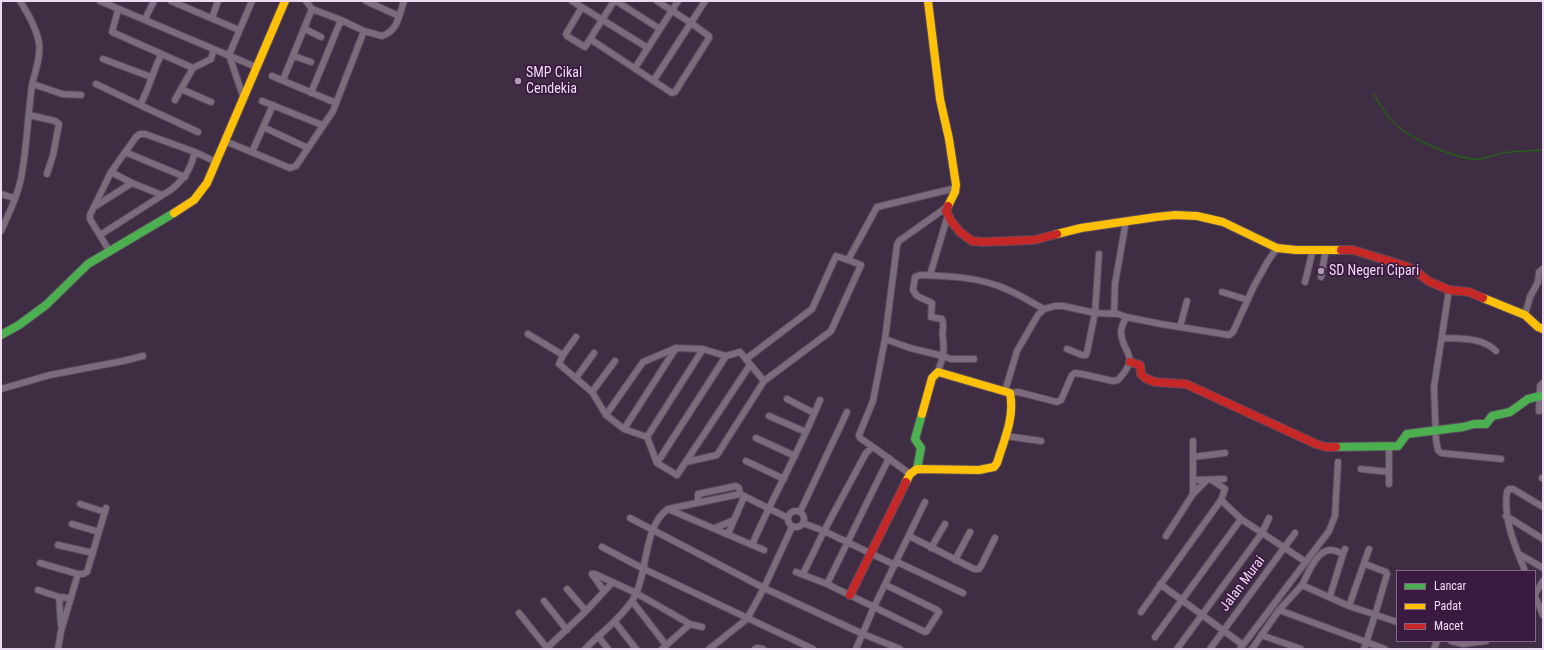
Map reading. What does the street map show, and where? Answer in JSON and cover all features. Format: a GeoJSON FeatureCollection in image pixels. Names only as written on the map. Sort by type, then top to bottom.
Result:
{"type":"FeatureCollection","features":[{"type":"Feature","properties":{"kind":"street"},"geometry":{"type":"LineString","coordinates":[[1,231],[22,174],[33,84],[39,58],[39,42],[32,20],[20,1]]}},
{"type":"Feature","properties":{"kind":"street"},"geometry":{"type":"LineString","coordinates":[[100,1],[118,10],[145,19],[256,67]]}},
{"type":"Feature","properties":{"kind":"street"},"geometry":{"type":"LineString","coordinates":[[145,19],[154,1]]}},
{"type":"Feature","properties":{"kind":"street"},"geometry":{"type":"LineString","coordinates":[[171,1],[239,30]]}},
{"type":"Feature","properties":{"kind":"street"},"geometry":{"type":"LineString","coordinates":[[212,18],[218,1]]}},
{"type":"Feature","properties":{"kind":"street"},"geometry":{"type":"LineString","coordinates":[[243,96],[229,55],[252,1]]}},
{"type":"Feature","properties":{"kind":"street"},"geometry":{"type":"LineString","coordinates":[[1,335],[30,318],[46,305],[88,264],[194,200],[207,183],[285,1]]}},
{"type":"Feature","properties":{"kind":"street"},"geometry":{"type":"LineString","coordinates":[[306,1],[312,9],[382,36],[392,31],[397,24],[404,1]]}},
{"type":"Feature","properties":{"kind":"street"},"geometry":{"type":"LineString","coordinates":[[366,1],[399,16]]}},
{"type":"Feature","properties":{"kind":"street"},"geometry":{"type":"LineString","coordinates":[[572,1],[648,48]]}},
{"type":"Feature","properties":{"kind":"street"},"geometry":{"type":"LineString","coordinates":[[582,7],[566,35],[583,47],[586,46],[615,1],[660,29]]}},
{"type":"Feature","properties":{"kind":"street"},"geometry":{"type":"LineString","coordinates":[[590,39],[672,93],[675,92],[709,38],[707,34],[691,22],[657,1]]}},
{"type":"Feature","properties":{"kind":"street"},"geometry":{"type":"LineString","coordinates":[[635,68],[678,1]]}},
{"type":"Feature","properties":{"kind":"street"},"geometry":{"type":"LineString","coordinates":[[654,80],[705,1]]}},
{"type":"Feature","properties":{"kind":"street"},"geometry":{"type":"LineString","coordinates":[[928,1],[940,99],[953,159],[956,188],[947,207],[899,241],[897,245],[885,339],[873,401],[859,435],[860,438],[889,458],[914,472],[979,470],[994,467],[1006,436],[1011,413],[1012,399],[1008,392],[1017,352],[1038,315],[1044,310],[1055,306],[1063,306],[1095,313],[1114,314],[1228,335],[1233,332],[1254,286],[1277,248]]}},
{"type":"Feature","properties":{"kind":"street"},"geometry":{"type":"LineString","coordinates":[[283,80],[312,9]]}},
{"type":"Feature","properties":{"kind":"street"},"geometry":{"type":"LineString","coordinates":[[118,10],[112,32],[193,68]]}},
{"type":"Feature","properties":{"kind":"street"},"geometry":{"type":"LineString","coordinates":[[311,93],[341,20]]}},
{"type":"Feature","properties":{"kind":"street"},"geometry":{"type":"LineString","coordinates":[[305,29],[321,37]]}},
{"type":"Feature","properties":{"kind":"street"},"geometry":{"type":"LineString","coordinates":[[225,141],[290,168],[296,166],[322,125],[333,111],[364,30]]}},
{"type":"Feature","properties":{"kind":"street"},"geometry":{"type":"LineString","coordinates":[[176,100],[193,68],[211,59],[214,48]]}},
{"type":"Feature","properties":{"kind":"street"},"geometry":{"type":"LineString","coordinates":[[140,105],[146,95],[151,77],[161,55]]}},
{"type":"Feature","properties":{"kind":"street"},"geometry":{"type":"LineString","coordinates":[[294,56],[311,62]]}},
{"type":"Feature","properties":{"kind":"street"},"geometry":{"type":"LineString","coordinates":[[103,59],[151,77]]}},
{"type":"Feature","properties":{"kind":"street"},"geometry":{"type":"LineString","coordinates":[[272,76],[336,103]]}},
{"type":"Feature","properties":{"kind":"street"},"geometry":{"type":"LineString","coordinates":[[33,84],[62,94],[81,95]]}},
{"type":"Feature","properties":{"kind":"street"},"geometry":{"type":"LineString","coordinates":[[96,84],[198,132]]}},
{"type":"Feature","properties":{"kind":"street"},"geometry":{"type":"LineString","coordinates":[[181,89],[211,102]]}},
{"type":"Feature","properties":{"kind":"street"},"geometry":{"type":"LineString","coordinates":[[262,101],[322,125]]}},
{"type":"Feature","properties":{"kind":"street"},"geometry":{"type":"LineString","coordinates":[[252,152],[273,105]]}},
{"type":"Feature","properties":{"kind":"street"},"geometry":{"type":"LineString","coordinates":[[29,115],[55,121],[59,124],[53,155],[47,174]]}},
{"type":"Feature","properties":{"kind":"street"},"geometry":{"type":"LineString","coordinates":[[263,127],[308,148]]}},
{"type":"Feature","properties":{"kind":"street"},"geometry":{"type":"LineString","coordinates":[[110,252],[90,220],[90,215],[92,208],[111,172],[136,137],[142,134],[195,152],[216,162]]}},
{"type":"Feature","properties":{"kind":"street"},"geometry":{"type":"LineString","coordinates":[[125,152],[185,177]]}},
{"type":"Feature","properties":{"kind":"street"},"geometry":{"type":"LineString","coordinates":[[100,235],[172,189],[185,177],[191,166],[195,152]]}},
{"type":"Feature","properties":{"kind":"street"},"geometry":{"type":"LineString","coordinates":[[111,172],[132,183],[162,195]]}},
{"type":"Feature","properties":{"kind":"street"},"geometry":{"type":"LineString","coordinates":[[92,208],[132,183]]}},
{"type":"Feature","properties":{"kind":"street"},"geometry":{"type":"LineString","coordinates":[[848,260],[877,207],[956,188]]}},
{"type":"Feature","properties":{"kind":"street"},"geometry":{"type":"LineString","coordinates":[[1,194],[14,198]]}},
{"type":"Feature","properties":{"kind":"street"},"geometry":{"type":"LineString","coordinates":[[930,275],[948,215],[947,207]]}},
{"type":"Feature","properties":{"kind":"street"},"geometry":{"type":"LineString","coordinates":[[948,215],[956,228],[965,237],[972,241],[983,242],[1034,240],[1081,228],[1126,221],[1174,215],[1197,216],[1223,222],[1277,248],[1359,251],[1405,266],[1416,271],[1428,281],[1449,290],[1469,292],[1525,315],[1538,327],[1543,329]]}},
{"type":"Feature","properties":{"kind":"street"},"geometry":{"type":"LineString","coordinates":[[1114,314],[1115,284],[1126,221]]}},
{"type":"Feature","properties":{"kind":"street"},"geometry":{"type":"LineString","coordinates":[[1306,282],[1312,249]]}},
{"type":"Feature","properties":{"kind":"street"},"geometry":{"type":"LineString","coordinates":[[1321,276],[1326,249]]}},
{"type":"Feature","properties":{"kind":"street"},"geometry":{"type":"LineString","coordinates":[[1067,350],[1086,355],[1095,313],[1099,254]]}},
{"type":"Feature","properties":{"kind":"street"},"geometry":{"type":"LineString","coordinates":[[686,462],[717,455],[764,381],[831,331],[861,265],[836,256],[812,309],[746,359]]}},
{"type":"Feature","properties":{"kind":"street"},"geometry":{"type":"LineString","coordinates":[[1525,315],[1530,296],[1538,282],[1539,272],[1543,270]]}},
{"type":"Feature","properties":{"kind":"street"},"geometry":{"type":"LineString","coordinates":[[850,595],[914,472],[921,448],[915,439],[932,378],[938,372],[943,356],[945,345],[942,338],[944,326],[942,319],[931,317],[932,303],[918,296],[913,290],[915,277],[920,275],[930,275],[960,277],[993,284],[1006,288],[1044,310]]}},
{"type":"Feature","properties":{"kind":"street"},"geometry":{"type":"LineString","coordinates":[[1449,290],[1434,387],[1438,450],[1441,453],[1501,459]]}},
{"type":"Feature","properties":{"kind":"street"},"geometry":{"type":"LineString","coordinates":[[1222,292],[1248,300]]}},
{"type":"Feature","properties":{"kind":"street"},"geometry":{"type":"LineString","coordinates":[[1180,327],[1187,301]]}},
{"type":"Feature","properties":{"kind":"street"},"geometry":{"type":"LineString","coordinates":[[938,372],[1008,392],[1018,392],[1060,402],[1072,375],[1075,373],[1113,381],[1118,380],[1130,362],[1129,353],[1121,332],[1126,317]]}},
{"type":"Feature","properties":{"kind":"street"},"geometry":{"type":"LineString","coordinates":[[528,334],[563,355]]}},
{"type":"Feature","properties":{"kind":"street"},"geometry":{"type":"LineString","coordinates":[[576,337],[563,355],[559,364],[592,392],[606,415],[624,428],[647,436]]}},
{"type":"Feature","properties":{"kind":"street"},"geometry":{"type":"LineString","coordinates":[[1442,338],[1475,340],[1491,347],[1496,351]]}},
{"type":"Feature","properties":{"kind":"street"},"geometry":{"type":"LineString","coordinates":[[885,339],[910,348],[951,359],[974,359]]}},
{"type":"Feature","properties":{"kind":"street"},"geometry":{"type":"LineString","coordinates":[[606,415],[643,362],[676,348],[703,349],[726,356],[740,352],[764,381]]}},
{"type":"Feature","properties":{"kind":"street"},"geometry":{"type":"LineString","coordinates":[[624,428],[676,348]]}},
{"type":"Feature","properties":{"kind":"street"},"geometry":{"type":"LineString","coordinates":[[647,436],[703,349]]}},
{"type":"Feature","properties":{"kind":"street"},"geometry":{"type":"LineString","coordinates":[[576,378],[594,353]]}},
{"type":"Feature","properties":{"kind":"street"},"geometry":{"type":"LineString","coordinates":[[1,389],[50,375],[117,363],[143,356]]}},
{"type":"Feature","properties":{"kind":"street"},"geometry":{"type":"LineString","coordinates":[[656,463],[726,356]]}},
{"type":"Feature","properties":{"kind":"street"},"geometry":{"type":"LineString","coordinates":[[592,392],[615,361]]}},
{"type":"Feature","properties":{"kind":"street"},"geometry":{"type":"LineString","coordinates":[[1130,362],[1140,365],[1142,375],[1147,380],[1157,383],[1174,382],[1186,384],[1316,444],[1326,447],[1398,446],[1406,434],[1436,431],[1474,424],[1486,424],[1492,416],[1504,415],[1516,409],[1524,401],[1532,397],[1541,400]]}},
{"type":"Feature","properties":{"kind":"street"},"geometry":{"type":"LineString","coordinates":[[647,436],[656,463],[677,475],[750,365]]}},
{"type":"Feature","properties":{"kind":"street"},"geometry":{"type":"LineString","coordinates":[[1539,411],[1541,400],[1540,386],[1543,383]]}},
{"type":"Feature","properties":{"kind":"street"},"geometry":{"type":"LineString","coordinates":[[792,400],[814,413]]}},
{"type":"Feature","properties":{"kind":"street"},"geometry":{"type":"LineString","coordinates":[[752,545],[768,508],[784,479],[820,400]]}},
{"type":"Feature","properties":{"kind":"street"},"geometry":{"type":"LineString","coordinates":[[800,512],[847,412]]}},
{"type":"Feature","properties":{"kind":"street"},"geometry":{"type":"LineString","coordinates":[[768,416],[806,432]]}},
{"type":"Feature","properties":{"kind":"street"},"geometry":{"type":"LineString","coordinates":[[1006,436],[1041,441]]}},
{"type":"Feature","properties":{"kind":"street"},"geometry":{"type":"LineString","coordinates":[[756,438],[795,456]]}},
{"type":"Feature","properties":{"kind":"street"},"geometry":{"type":"LineString","coordinates":[[1193,441],[1193,494]]}},
{"type":"Feature","properties":{"kind":"street"},"geometry":{"type":"LineString","coordinates":[[803,574],[824,531],[866,453],[873,447]]}},
{"type":"Feature","properties":{"kind":"street"},"geometry":{"type":"LineString","coordinates":[[1389,447],[1389,484]]}},
{"type":"Feature","properties":{"kind":"street"},"geometry":{"type":"LineString","coordinates":[[1193,457],[1225,453]]}},
{"type":"Feature","properties":{"kind":"street"},"geometry":{"type":"LineString","coordinates":[[827,584],[889,458]]}},
{"type":"Feature","properties":{"kind":"street"},"geometry":{"type":"LineString","coordinates":[[746,461],[784,479]]}},
{"type":"Feature","properties":{"kind":"street"},"geometry":{"type":"LineString","coordinates":[[1160,584],[1223,630],[1242,647],[1329,531],[1335,516],[1338,462]]}},
{"type":"Feature","properties":{"kind":"street"},"geometry":{"type":"LineString","coordinates":[[1361,469],[1389,472]]}},
{"type":"Feature","properties":{"kind":"street"},"geometry":{"type":"LineString","coordinates":[[1193,480],[1224,479]]}},
{"type":"Feature","properties":{"kind":"street"},"geometry":{"type":"LineString","coordinates":[[1166,536],[1193,494],[1210,480]]}},
{"type":"Feature","properties":{"kind":"street"},"geometry":{"type":"LineString","coordinates":[[1141,612],[1221,500],[1225,489],[1210,480]]}},
{"type":"Feature","properties":{"kind":"street"},"geometry":{"type":"LineString","coordinates":[[1525,570],[1506,516],[1507,492],[1509,489],[1513,488],[1543,507]]}},
{"type":"Feature","properties":{"kind":"street"},"geometry":{"type":"LineString","coordinates":[[585,649],[615,622],[632,601],[644,569],[653,530],[662,513],[668,509],[698,502],[742,495],[788,518]]}},
{"type":"Feature","properties":{"kind":"street"},"geometry":{"type":"LineString","coordinates":[[728,534],[742,495]]}},
{"type":"Feature","properties":{"kind":"street"},"geometry":{"type":"LineString","coordinates":[[1221,500],[1241,519],[1286,547],[1306,562]]}},
{"type":"Feature","properties":{"kind":"street"},"geometry":{"type":"LineString","coordinates":[[856,649],[874,607],[925,502]]}},
{"type":"Feature","properties":{"kind":"street"},"geometry":{"type":"LineString","coordinates":[[40,563],[78,574],[87,572],[106,510],[80,504]]}},
{"type":"Feature","properties":{"kind":"street"},"geometry":{"type":"LineString","coordinates":[[668,509],[764,550]]}},
{"type":"Feature","properties":{"kind":"street"},"geometry":{"type":"LineString","coordinates":[[792,527],[789,524],[788,518],[791,512],[800,512],[803,515],[804,523]]}},
{"type":"Feature","properties":{"kind":"street"},"geometry":{"type":"LineString","coordinates":[[1506,516],[1543,539]]}},
{"type":"Feature","properties":{"kind":"street"},"geometry":{"type":"LineString","coordinates":[[630,518],[764,588],[863,634],[900,649]]}},
{"type":"Feature","properties":{"kind":"street"},"geometry":{"type":"LineString","coordinates":[[1177,649],[1262,533],[1269,518]]}},
{"type":"Feature","properties":{"kind":"street"},"geometry":{"type":"LineString","coordinates":[[1156,637],[1241,519]]}},
{"type":"Feature","properties":{"kind":"street"},"geometry":{"type":"LineString","coordinates":[[715,528],[734,520]]}},
{"type":"Feature","properties":{"kind":"street"},"geometry":{"type":"LineString","coordinates":[[804,523],[848,542],[870,554],[963,593]]}},
{"type":"Feature","properties":{"kind":"street"},"geometry":{"type":"LineString","coordinates":[[792,527],[796,528],[804,523]]}},
{"type":"Feature","properties":{"kind":"street"},"geometry":{"type":"LineString","coordinates":[[72,524],[99,532]]}},
{"type":"Feature","properties":{"kind":"street"},"geometry":{"type":"LineString","coordinates":[[931,548],[945,524]]}},
{"type":"Feature","properties":{"kind":"street"},"geometry":{"type":"LineString","coordinates":[[709,649],[747,619],[764,588],[792,527]]}},
{"type":"Feature","properties":{"kind":"street"},"geometry":{"type":"LineString","coordinates":[[955,560],[970,532]]}},
{"type":"Feature","properties":{"kind":"street","name":"Jalan Murai"},"geometry":{"type":"LineString","coordinates":[[1210,649],[1295,533]]}},
{"type":"Feature","properties":{"kind":"street"},"geometry":{"type":"LineString","coordinates":[[909,536],[974,569],[979,569],[995,538]]}},
{"type":"Feature","properties":{"kind":"street"},"geometry":{"type":"LineString","coordinates":[[58,545],[93,553]]}},
{"type":"Feature","properties":{"kind":"street"},"geometry":{"type":"LineString","coordinates":[[602,547],[747,619],[813,649]]}},
{"type":"Feature","properties":{"kind":"street"},"geometry":{"type":"LineString","coordinates":[[1349,606],[1370,549]]}},
{"type":"Feature","properties":{"kind":"street"},"geometry":{"type":"LineString","coordinates":[[1252,649],[1279,610],[1302,585],[1316,559],[1325,551],[1344,551],[1330,596]]}},
{"type":"Feature","properties":{"kind":"street"},"geometry":{"type":"LineString","coordinates":[[1519,554],[1543,568]]}},
{"type":"Feature","properties":{"kind":"street"},"geometry":{"type":"LineString","coordinates":[[1365,564],[1387,572],[1365,646]]}},
{"type":"Feature","properties":{"kind":"street"},"geometry":{"type":"LineString","coordinates":[[796,572],[827,584],[925,632],[927,631],[938,616],[938,610],[886,585]]}},
{"type":"Feature","properties":{"kind":"street"},"geometry":{"type":"LineString","coordinates":[[58,649],[61,631],[78,574]]}},
{"type":"Feature","properties":{"kind":"street"},"geometry":{"type":"LineString","coordinates":[[604,591],[592,574],[636,593],[690,624],[702,627]]}},
{"type":"Feature","properties":{"kind":"street"},"geometry":{"type":"LineString","coordinates":[[1536,593],[1543,581]]}},
{"type":"Feature","properties":{"kind":"street"},"geometry":{"type":"LineString","coordinates":[[519,613],[547,648],[586,611],[612,583]]}},
{"type":"Feature","properties":{"kind":"street"},"geometry":{"type":"LineString","coordinates":[[1302,585],[1330,596],[1349,606],[1396,622]]}},
{"type":"Feature","properties":{"kind":"street"},"geometry":{"type":"LineString","coordinates":[[567,589],[586,611]]}},
{"type":"Feature","properties":{"kind":"street"},"geometry":{"type":"LineString","coordinates":[[38,590],[70,598]]}},
{"type":"Feature","properties":{"kind":"street"},"geometry":{"type":"LineString","coordinates":[[59,596],[61,631]]}},
{"type":"Feature","properties":{"kind":"street"},"geometry":{"type":"LineString","coordinates":[[1536,598],[1543,615]]}},
{"type":"Feature","properties":{"kind":"street"},"geometry":{"type":"LineString","coordinates":[[544,601],[567,630]]}},
{"type":"Feature","properties":{"kind":"street"},"geometry":{"type":"LineString","coordinates":[[632,601],[664,647],[690,624]]}},
{"type":"Feature","properties":{"kind":"street"},"geometry":{"type":"LineString","coordinates":[[1279,610],[1365,646],[1385,649]]}},
{"type":"Feature","properties":{"kind":"street"},"geometry":{"type":"LineString","coordinates":[[615,622],[636,649]]}},
{"type":"Feature","properties":{"kind":"street"},"geometry":{"type":"LineString","coordinates":[[1261,635],[1301,649]]}},
{"type":"Feature","properties":{"kind":"street"},"geometry":{"type":"LineString","coordinates":[[598,636],[608,649]]}},
{"type":"Feature","properties":{"kind":"street"},"geometry":{"type":"LineString","coordinates":[[1455,642],[1463,644],[1478,642]]}},
{"type":"Feature","properties":{"kind":"street"},"geometry":{"type":"LineString","coordinates":[[755,649],[763,649]]}},
{"type":"Feature","properties":{"kind":"waterway"},"geometry":{"type":"LineString","coordinates":[[1374,94],[1389,117],[1402,130],[1435,148],[1459,156],[1470,159],[1479,159],[1503,153],[1543,150]]}},
{"type":"Feature","properties":{"kind":"traffic: fast"},"geometry":{"type":"LineString","coordinates":[[1,335],[19,325],[46,305],[88,264],[174,213]]}},
{"type":"Feature","properties":{"kind":"traffic: fast"},"geometry":{"type":"LineString","coordinates":[[1336,447],[1398,446],[1407,434],[1463,427],[1474,424],[1486,424],[1492,416],[1510,412],[1528,399],[1540,396]]}},
{"type":"Feature","properties":{"kind":"traffic: fast"},"geometry":{"type":"LineString","coordinates":[[917,469],[921,448],[915,439],[922,414]]}},
{"type":"Feature","properties":{"kind":"traffic: slow"},"geometry":{"type":"LineString","coordinates":[[174,213],[194,200],[207,183],[285,1]]}},
{"type":"Feature","properties":{"kind":"traffic: slow"},"geometry":{"type":"LineString","coordinates":[[928,1],[940,99],[949,139],[956,185],[955,192],[948,206]]}},
{"type":"Feature","properties":{"kind":"traffic: slow"},"geometry":{"type":"LineString","coordinates":[[1057,234],[1081,228],[1156,217],[1175,215],[1197,216],[1223,222],[1277,248],[1296,250],[1341,250]]}},
{"type":"Feature","properties":{"kind":"traffic: slow"},"geometry":{"type":"LineString","coordinates":[[1483,298],[1525,315],[1538,327],[1543,329]]}},
{"type":"Feature","properties":{"kind":"traffic: slow"},"geometry":{"type":"LineString","coordinates":[[906,482],[910,474],[917,469],[979,470],[994,467],[997,463],[1006,437],[1010,420],[1010,393],[938,372],[932,378],[922,414]]}},
{"type":"Feature","properties":{"kind":"traffic: jam"},"geometry":{"type":"LineString","coordinates":[[948,206],[946,211],[951,221],[960,232],[972,241],[1034,240],[1057,234]]}},
{"type":"Feature","properties":{"kind":"traffic: jam"},"geometry":{"type":"LineString","coordinates":[[1341,250],[1353,250],[1405,266],[1416,271],[1428,281],[1449,290],[1469,292],[1483,298]]}},
{"type":"Feature","properties":{"kind":"traffic: jam"},"geometry":{"type":"LineString","coordinates":[[1130,362],[1140,365],[1141,374],[1145,378],[1155,382],[1186,384],[1316,444],[1326,447],[1336,447]]}},
{"type":"Feature","properties":{"kind":"traffic: jam"},"geometry":{"type":"LineString","coordinates":[[850,595],[906,482]]}},
{"type":"Feature","properties":{"kind":"place","name":"SMP Cikal Cendekia"},"geometry":{"type":"Point","coordinates":[518,81]}},
{"type":"Feature","properties":{"kind":"place","name":"SD Negeri Cipari"},"geometry":{"type":"Point","coordinates":[1321,271]}}]}
